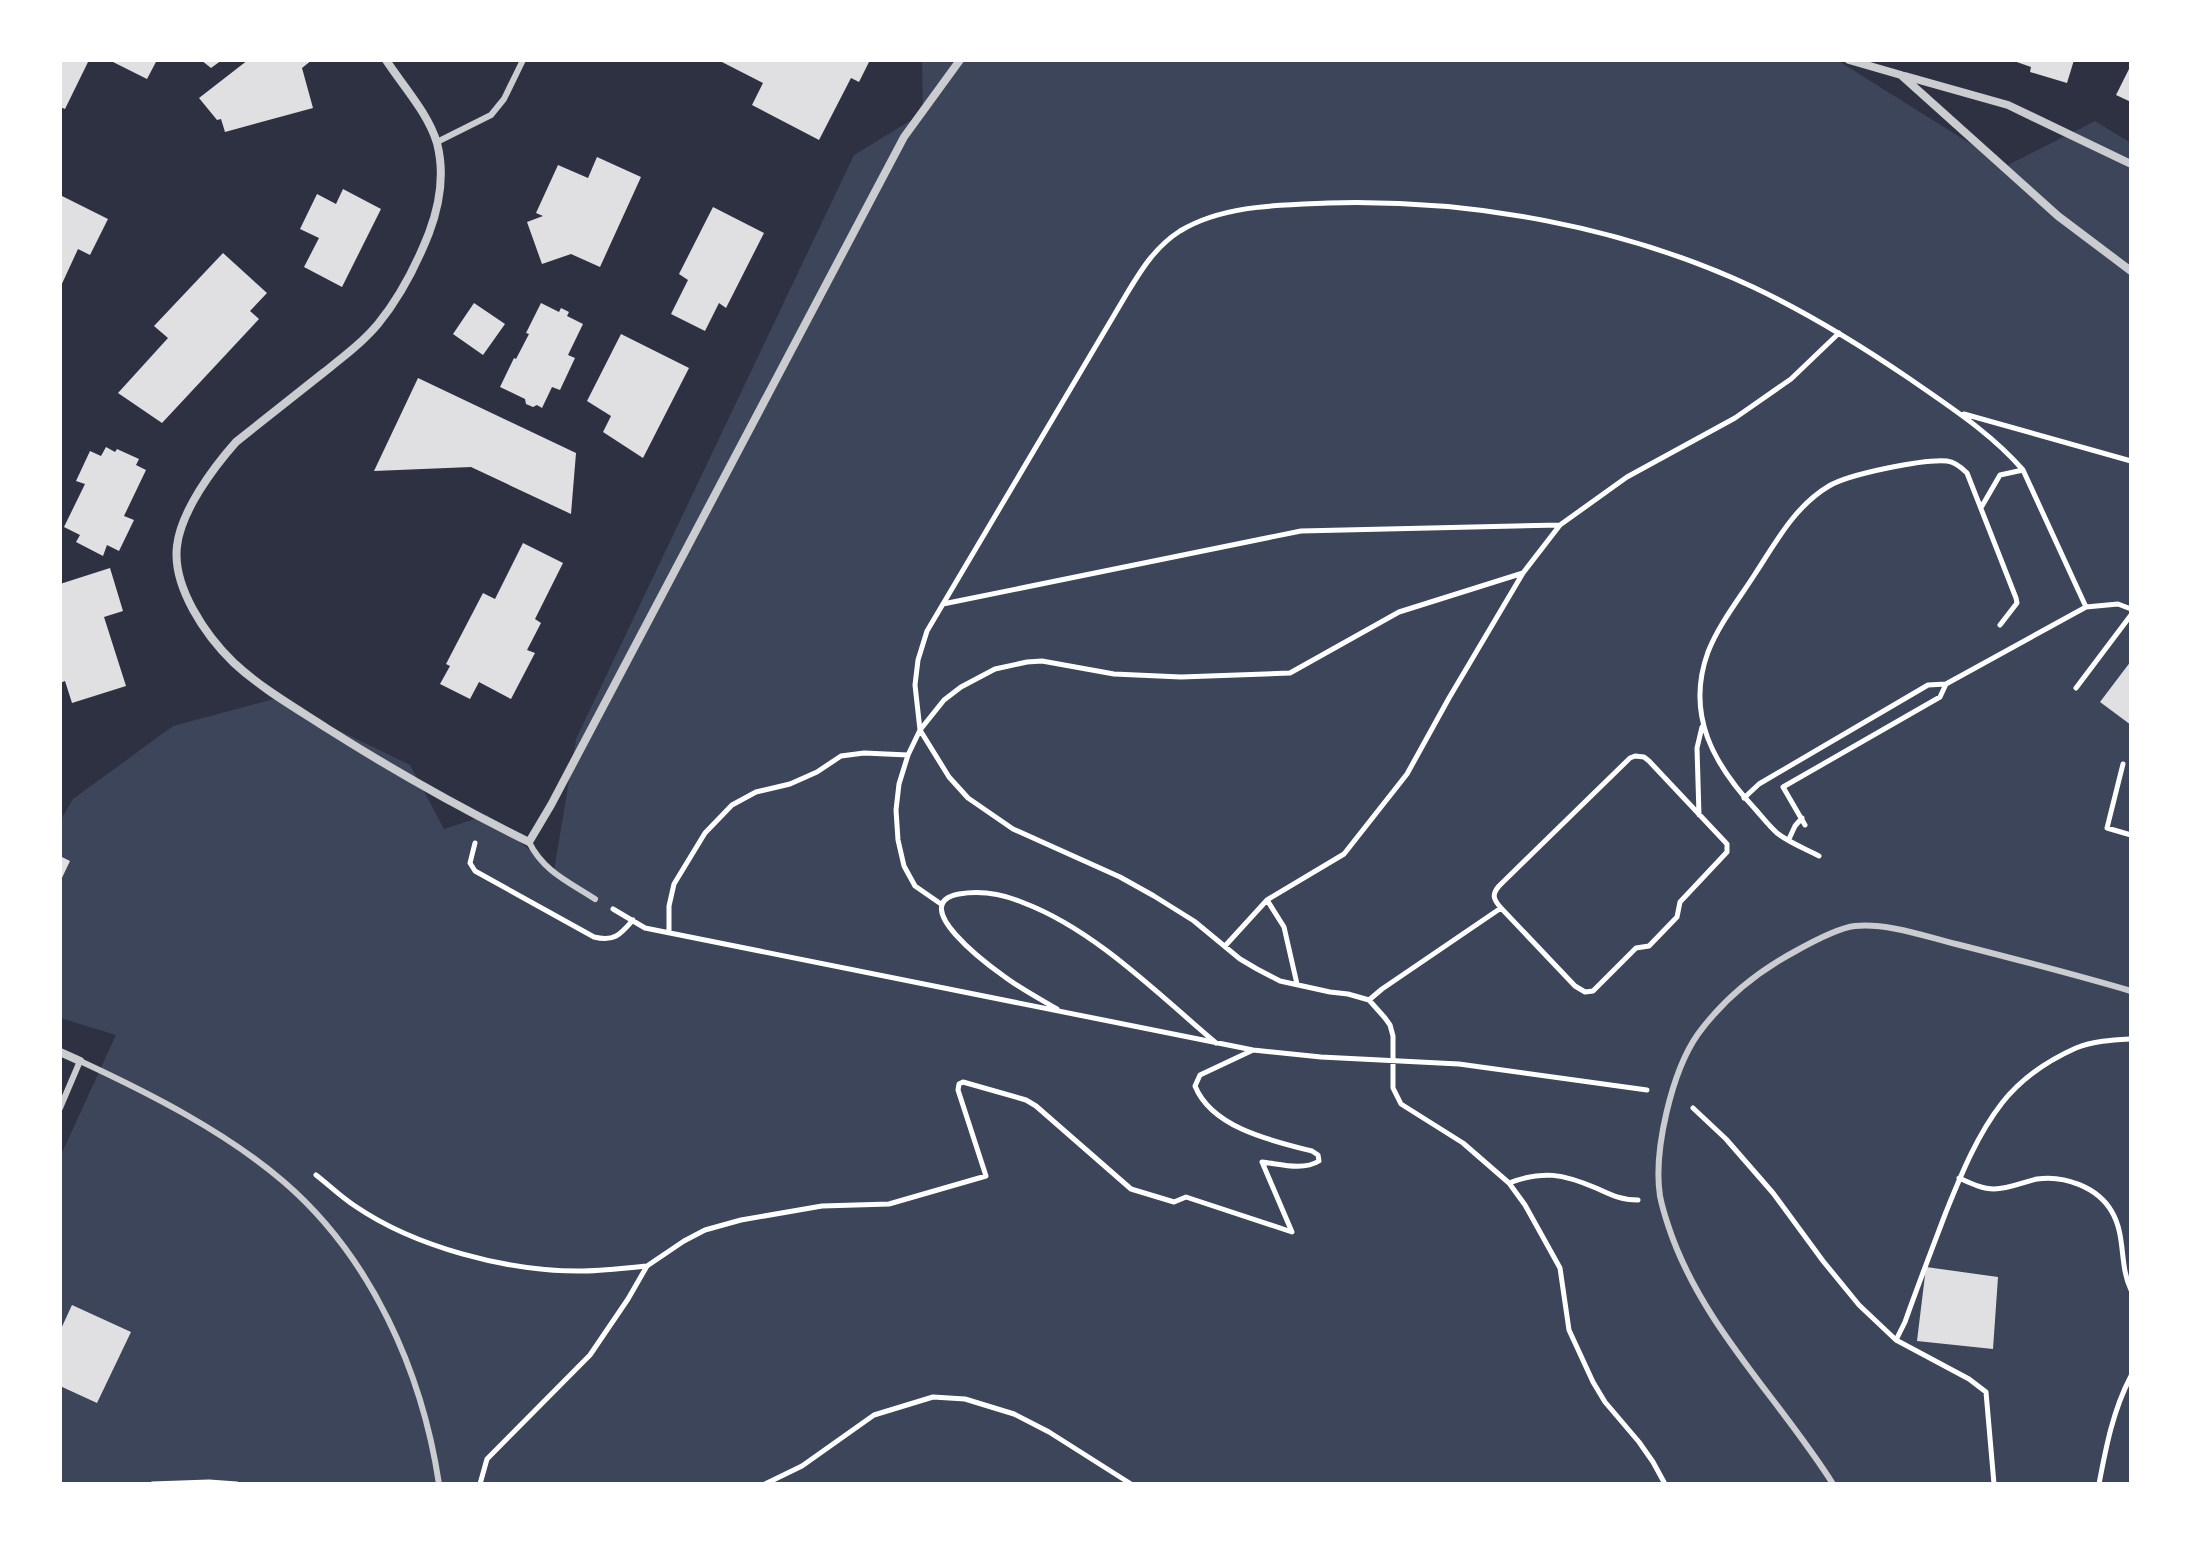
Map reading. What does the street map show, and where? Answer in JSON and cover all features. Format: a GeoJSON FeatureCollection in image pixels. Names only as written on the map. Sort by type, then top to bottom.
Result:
{"type":"FeatureCollection","features":[{"type":"Feature","properties":{"kind":"street"},"geometry":{"type":"LineString","coordinates":[[386,60],[426,118],[437,142],[441,188],[434,218],[412,271],[377,325],[357,346],[236,442],[221,459],[193,503],[182,528],[177,547],[178,567],[194,612],[232,660],[259,684],[384,764],[529,842],[904,137],[960,60]]}},
{"type":"Feature","properties":{"kind":"street"},"geometry":{"type":"LineString","coordinates":[[1849,60],[2008,105],[2131,164]]}},
{"type":"Feature","properties":{"kind":"street"},"geometry":{"type":"LineString","coordinates":[[1901,75],[2058,216],[2131,271]]}},
{"type":"Feature","properties":{"kind":"street"},"geometry":{"type":"LineString","coordinates":[[60,1052],[80,1061]]}},
{"type":"Feature","properties":{"kind":"lane"},"geometry":{"type":"LineString","coordinates":[[437,142],[491,115],[504,99],[523,60]]}},
{"type":"Feature","properties":{"kind":"lane"},"geometry":{"type":"LineString","coordinates":[[529,842],[548,869],[595,899]]}},
{"type":"Feature","properties":{"kind":"lane"},"geometry":{"type":"LineString","coordinates":[[1833,1484],[1723,1333],[1681,1260],[1660,1194],[1663,1126],[1671,1094],[1697,1035],[1748,982],[1812,942],[1853,926],[1888,928],[1932,938],[2131,991]]}},
{"type":"Feature","properties":{"kind":"lane"},"geometry":{"type":"LineString","coordinates":[[60,1108],[80,1061],[219,1135],[282,1181],[330,1229],[380,1302],[415,1384],[429,1429],[439,1484]]}},
{"type":"Feature","properties":{"kind":"path"},"geometry":{"type":"LineString","coordinates":[[1665,1484],[1639,1442],[1605,1402],[1593,1382],[1569,1330],[1560,1268],[1525,1205],[1509,1183],[1463,1143],[1401,1104],[1393,1088],[1393,1036],[1390,1025],[1369,1000],[1280,981],[1257,969],[1194,921],[1154,896],[1120,877],[1013,829],[968,798],[949,777],[920,730],[915,685],[918,660],[927,631],[1149,258],[1162,244],[1180,231],[1219,214],[1305,204],[1370,202],[1488,212],[1565,225],[1630,242],[1751,286],[1839,333],[1959,412],[2008,452],[2023,470],[2086,607]]}},
{"type":"Feature","properties":{"kind":"path"},"geometry":{"type":"LineString","coordinates":[[1225,947],[1267,900],[1344,854],[1407,774],[1523,573],[1560,525],[1627,477],[1746,410],[1791,379],[1839,333]]}},
{"type":"Feature","properties":{"kind":"path"},"geometry":{"type":"LineString","coordinates":[[1959,412],[2131,461]]}},
{"type":"Feature","properties":{"kind":"path"},"geometry":{"type":"LineString","coordinates":[[1819,856],[1779,835],[1725,774],[1705,735],[1700,696],[1708,652],[1721,625],[1786,526],[1814,496],[1852,476],[1948,461],[1961,467],[1981,507],[2017,603],[2000,625]]}},
{"type":"Feature","properties":{"kind":"path"},"geometry":{"type":"LineString","coordinates":[[1981,507],[2000,475],[2023,470]]}},
{"type":"Feature","properties":{"kind":"path"},"geometry":{"type":"LineString","coordinates":[[942,604],[1301,531],[1560,525]]}},
{"type":"Feature","properties":{"kind":"path"},"geometry":{"type":"LineString","coordinates":[[941,904],[915,886],[904,866],[896,810],[899,784],[920,730],[944,700],[961,687],[995,669],[1042,661],[1114,674],[1232,677],[1290,673],[1399,612],[1523,573]]}},
{"type":"Feature","properties":{"kind":"path"},"geometry":{"type":"LineString","coordinates":[[1744,798],[1759,784],[1928,685],[1946,684],[2086,607],[2118,604],[2131,609]]}},
{"type":"Feature","properties":{"kind":"path"},"geometry":{"type":"LineString","coordinates":[[2076,688],[2131,615]]}},
{"type":"Feature","properties":{"kind":"path"},"geometry":{"type":"LineString","coordinates":[[1789,839],[1795,826],[1803,822],[1783,787],[1940,697],[1946,684]]}},
{"type":"Feature","properties":{"kind":"path"},"geometry":{"type":"LineString","coordinates":[[1699,815],[1697,748],[1703,722]]}},
{"type":"Feature","properties":{"kind":"path"},"geometry":{"type":"LineString","coordinates":[[669,933],[669,906],[674,884],[705,833],[732,805],[756,792],[790,784],[817,772],[841,756],[864,753],[908,755]]}},
{"type":"Feature","properties":{"kind":"path"},"geometry":{"type":"LineString","coordinates":[[1639,756],[1649,761],[1699,815],[1727,844],[1726,854],[1680,902],[1677,917],[1649,946],[1636,948],[1593,991],[1585,992],[1575,986],[1493,897],[1496,890],[1630,758],[1639,756]]}},
{"type":"Feature","properties":{"kind":"path"},"geometry":{"type":"LineString","coordinates":[[2123,764],[2107,828],[2131,835]]}},
{"type":"Feature","properties":{"kind":"path"},"geometry":{"type":"LineString","coordinates":[[480,818],[470,863],[475,871],[594,937],[606,940],[616,937],[633,920]]}},
{"type":"Feature","properties":{"kind":"path"},"geometry":{"type":"LineString","coordinates":[[1061,1011],[1006,978],[948,927],[940,912],[941,904],[948,896],[992,892],[1061,920],[1099,945],[1217,1043]]}},
{"type":"Feature","properties":{"kind":"path"},"geometry":{"type":"LineString","coordinates":[[595,899],[645,928],[1253,1050],[1471,1066],[1671,1094],[1695,1110],[1726,1139],[1773,1193],[1859,1305],[1896,1340],[1969,1379],[1986,1392],[1994,1484]]}},
{"type":"Feature","properties":{"kind":"path"},"geometry":{"type":"LineString","coordinates":[[1267,900],[1284,927],[1297,984]]}},
{"type":"Feature","properties":{"kind":"path"},"geometry":{"type":"LineString","coordinates":[[1369,1000],[1501,908]]}},
{"type":"Feature","properties":{"kind":"path"},"geometry":{"type":"LineString","coordinates":[[1896,1340],[1959,1178],[2003,1101],[2027,1078],[2078,1048],[2131,1039]]}},
{"type":"Feature","properties":{"kind":"path"},"geometry":{"type":"LineString","coordinates":[[480,1484],[487,1459],[590,1355],[647,1266],[695,1235],[729,1223],[822,1206],[889,1204],[986,1176],[958,1090],[963,1082],[1026,1100],[1036,1106],[1131,1189],[1174,1202],[1186,1197],[1292,1232],[1262,1162],[1304,1167],[1315,1165],[1319,1161],[1318,1155],[1265,1139],[1231,1123],[1200,1099],[1195,1086],[1200,1075],[1253,1050]]}},
{"type":"Feature","properties":{"kind":"path"},"geometry":{"type":"LineString","coordinates":[[282,1181],[304,1167],[356,1206],[395,1228],[465,1254],[501,1263],[579,1271],[647,1266]]}},
{"type":"Feature","properties":{"kind":"path"},"geometry":{"type":"LineString","coordinates":[[1509,1183],[1530,1175],[1548,1174],[1567,1177],[1623,1200],[1660,1194]]}},
{"type":"Feature","properties":{"kind":"path"},"geometry":{"type":"LineString","coordinates":[[1959,1178],[1995,1189],[2053,1178],[2088,1188],[2113,1213],[2122,1235],[2122,1259],[2131,1290]]}},
{"type":"Feature","properties":{"kind":"path"},"geometry":{"type":"LineString","coordinates":[[2099,1484],[2120,1396],[2131,1376]]}},
{"type":"Feature","properties":{"kind":"path"},"geometry":{"type":"LineString","coordinates":[[765,1484],[802,1466],[874,1415],[933,1397],[965,1399],[1014,1414],[1049,1432],[1131,1484]]}},
{"type":"Feature","properties":{"kind":"path"},"geometry":{"type":"LineString","coordinates":[[152,1484],[237,1484]]}},
{"type":"Feature","properties":{"kind":"shaded area"},"geometry":{"type":"Polygon","coordinates":[[[919,60],[1837,60],[2006,166],[2095,121],[2131,143],[2131,1484],[60,1484],[60,1157],[116,1035],[60,1018],[60,821],[73,799],[173,726],[274,699],[410,765],[444,829],[487,815],[554,870],[576,739],[854,155],[923,113],[922,62],[919,60]]]}},
{"type":"Feature","properties":{"kind":"building"},"geometry":{"type":"Polygon","coordinates":[[[60,60],[88,62],[65,109],[60,107],[60,60]]]}},
{"type":"Feature","properties":{"kind":"building"},"geometry":{"type":"Polygon","coordinates":[[[109,60],[157,60],[147,79],[109,60]]]}},
{"type":"Feature","properties":{"kind":"building"},"geometry":{"type":"Polygon","coordinates":[[[201,60],[222,60],[211,68],[201,60]]]}},
{"type":"Feature","properties":{"kind":"building"},"geometry":{"type":"Polygon","coordinates":[[[248,60],[312,60],[302,68],[313,108],[225,132],[221,119],[217,120],[199,98],[248,60]]]}},
{"type":"Feature","properties":{"kind":"building"},"geometry":{"type":"Polygon","coordinates":[[[718,60],[870,60],[859,82],[851,78],[819,140],[752,105],[763,83],[718,60]]]}},
{"type":"Feature","properties":{"kind":"building"},"geometry":{"type":"Polygon","coordinates":[[[2011,60],[2074,60],[2067,83],[2030,72],[2031,67],[2011,60]]]}},
{"type":"Feature","properties":{"kind":"building"},"geometry":{"type":"Polygon","coordinates":[[[2131,65],[2131,102],[2116,95],[2131,65]]]}},
{"type":"Feature","properties":{"kind":"building"},"geometry":{"type":"Polygon","coordinates":[[[597,157],[641,177],[600,267],[571,254],[542,264],[527,222],[543,216],[536,213],[558,165],[588,178],[597,157]]]}},
{"type":"Feature","properties":{"kind":"building"},"geometry":{"type":"Polygon","coordinates":[[[343,189],[381,209],[342,287],[304,267],[319,238],[300,229],[317,194],[336,204],[343,189]]]}},
{"type":"Feature","properties":{"kind":"building"},"geometry":{"type":"Polygon","coordinates":[[[60,195],[108,219],[90,255],[78,249],[60,288],[60,195]]]}},
{"type":"Feature","properties":{"kind":"building"},"geometry":{"type":"Polygon","coordinates":[[[713,207],[764,233],[726,308],[719,303],[705,331],[671,314],[688,280],[679,274],[713,207]]]}},
{"type":"Feature","properties":{"kind":"building"},"geometry":{"type":"Polygon","coordinates":[[[223,253],[267,293],[250,311],[259,319],[162,423],[118,393],[168,338],[154,326],[223,253]]]}},
{"type":"Feature","properties":{"kind":"building"},"geometry":{"type":"Polygon","coordinates":[[[474,303],[505,324],[483,355],[453,334],[474,303]]]}},
{"type":"Feature","properties":{"kind":"building"},"geometry":{"type":"Polygon","coordinates":[[[541,303],[559,312],[561,308],[569,312],[567,316],[583,324],[568,355],[575,358],[560,390],[552,387],[542,408],[526,404],[525,399],[500,387],[529,334],[526,333],[541,303]]]}},
{"type":"Feature","properties":{"kind":"building"},"geometry":{"type":"Polygon","coordinates":[[[621,334],[689,368],[643,458],[603,432],[611,416],[587,401],[621,334]]]}},
{"type":"Feature","properties":{"kind":"building"},"geometry":{"type":"Polygon","coordinates":[[[418,378],[576,453],[571,514],[471,467],[374,471],[418,378]]]}},
{"type":"Feature","properties":{"kind":"building"},"geometry":{"type":"Polygon","coordinates":[[[106,447],[139,459],[136,465],[146,470],[124,516],[134,520],[119,551],[107,545],[103,556],[76,542],[80,535],[64,527],[85,484],[76,481],[90,451],[101,456],[106,447]]]}},
{"type":"Feature","properties":{"kind":"building"},"geometry":{"type":"Polygon","coordinates":[[[523,543],[563,563],[535,619],[541,623],[527,650],[535,653],[511,699],[479,682],[470,699],[440,684],[450,666],[446,664],[483,593],[495,599],[523,543]]]}},
{"type":"Feature","properties":{"kind":"building"},"geometry":{"type":"Polygon","coordinates":[[[110,568],[123,611],[104,617],[126,686],[72,703],[65,681],[60,683],[60,584],[110,568]]]}},
{"type":"Feature","properties":{"kind":"building"},"geometry":{"type":"Polygon","coordinates":[[[2131,661],[2131,725],[2100,702],[2131,661]]]}},
{"type":"Feature","properties":{"kind":"building"},"geometry":{"type":"Polygon","coordinates":[[[60,856],[70,861],[60,882],[60,856]]]}},
{"type":"Feature","properties":{"kind":"building"},"geometry":{"type":"Polygon","coordinates":[[[1926,1267],[1998,1277],[1993,1349],[1917,1341],[1926,1267]]]}},
{"type":"Feature","properties":{"kind":"building"},"geometry":{"type":"Polygon","coordinates":[[[72,1305],[131,1332],[97,1403],[60,1386],[60,1331],[72,1305]]]}}]}
